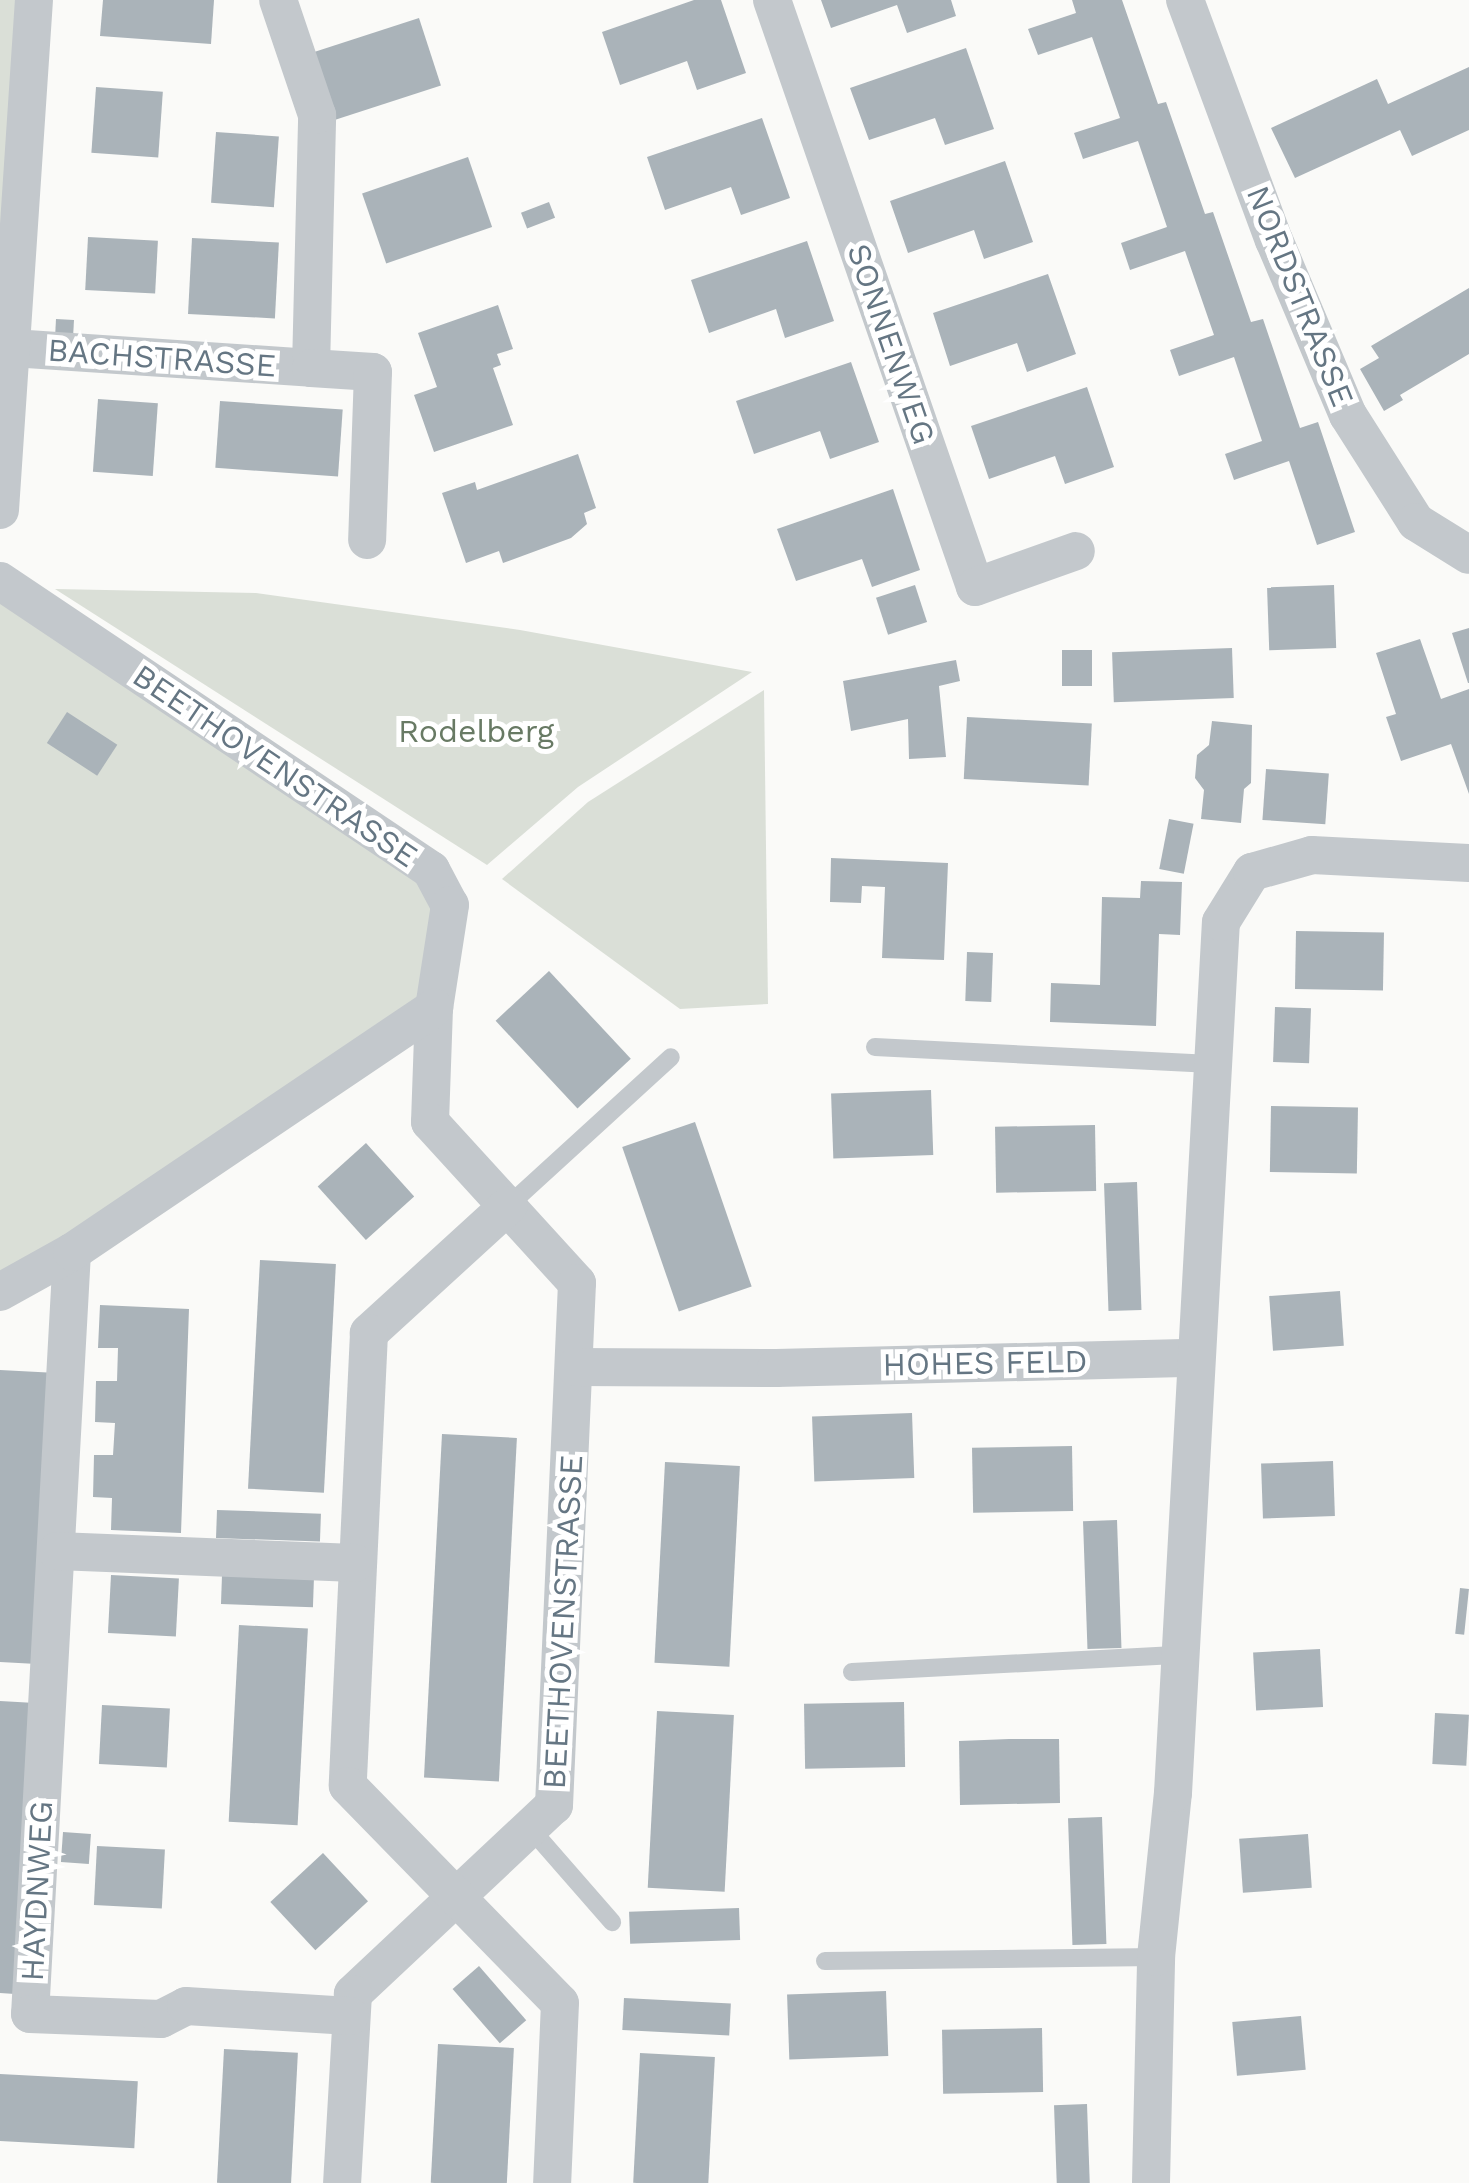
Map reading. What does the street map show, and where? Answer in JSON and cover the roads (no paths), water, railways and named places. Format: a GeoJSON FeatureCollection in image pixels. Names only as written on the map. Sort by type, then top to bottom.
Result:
{"type":"FeatureCollection","features":[{"type":"Feature","properties":{"kind":"street"},"geometry":{"type":"LineString","coordinates":[[0,510],[6,350],[34,0]]}},
{"type":"Feature","properties":{"kind":"street","name":"BACHSTRASSE"},"geometry":{"type":"LineString","coordinates":[[278,0],[317,115],[311,368]]}},
{"type":"Feature","properties":{"kind":"street","name":"SONNENWEG"},"geometry":{"type":"LineString","coordinates":[[772,0],[975,587],[1076,551]]}},
{"type":"Feature","properties":{"kind":"street","name":"NORDSTRASSE"},"geometry":{"type":"LineString","coordinates":[[1185,0],[1274,240],[1348,415],[1416,522],[1469,555]]}},
{"type":"Feature","properties":{"kind":"street","name":"BACHSTRASSE"},"geometry":{"type":"LineString","coordinates":[[6,350],[373,372],[367,540]]}},
{"type":"Feature","properties":{"kind":"street","name":"BEETHOVENSTRASSE"},"geometry":{"type":"LineString","coordinates":[[0,581],[431,870],[450,904],[434,1008],[430,1122],[577,1283],[554,1805],[352,1994],[342,2183]]}},
{"type":"Feature","properties":{"kind":"street"},"geometry":{"type":"LineString","coordinates":[[1151,2183],[1156,1957],[1173,1794],[1221,922],[1252,872],[1312,855],[1469,863]]}},
{"type":"Feature","properties":{"kind":"street"},"geometry":{"type":"LineString","coordinates":[[0,1292],[72,1252],[434,1008]]}},
{"type":"Feature","properties":{"kind":"street"},"geometry":{"type":"LineString","coordinates":[[509,1205],[369,1333],[355,1562],[348,1786],[560,2003],[552,2183]]}},
{"type":"Feature","properties":{"kind":"street"},"geometry":{"type":"LineString","coordinates":[[72,1252],[57,1551],[355,1562]]}},
{"type":"Feature","properties":{"kind":"street","name":"HOHES FELD"},"geometry":{"type":"LineString","coordinates":[[575,1367],[776,1368],[1194,1358]]}},
{"type":"Feature","properties":{"kind":"street","name":"HAYDNWEG"},"geometry":{"type":"LineString","coordinates":[[57,1551],[30,2014],[161,2019],[186,2006],[350,2016]]}},
{"type":"Feature","properties":{"kind":"lane"},"geometry":{"type":"LineString","coordinates":[[875,1048],[1212,1064]]}},
{"type":"Feature","properties":{"kind":"lane"},"geometry":{"type":"LineString","coordinates":[[509,1205],[671,1057]]}},
{"type":"Feature","properties":{"kind":"lane"},"geometry":{"type":"LineString","coordinates":[[852,1672],[1180,1655]]}},
{"type":"Feature","properties":{"kind":"lane"},"geometry":{"type":"LineString","coordinates":[[530,1828],[612,1922]]}},
{"type":"Feature","properties":{"kind":"lane"},"geometry":{"type":"LineString","coordinates":[[825,1962],[1156,1957]]}},
{"type":"Feature","properties":{"kind":"park label","name":"Rodelberg"},"geometry":{"type":"Point","coordinates":[476,731]}}]}
